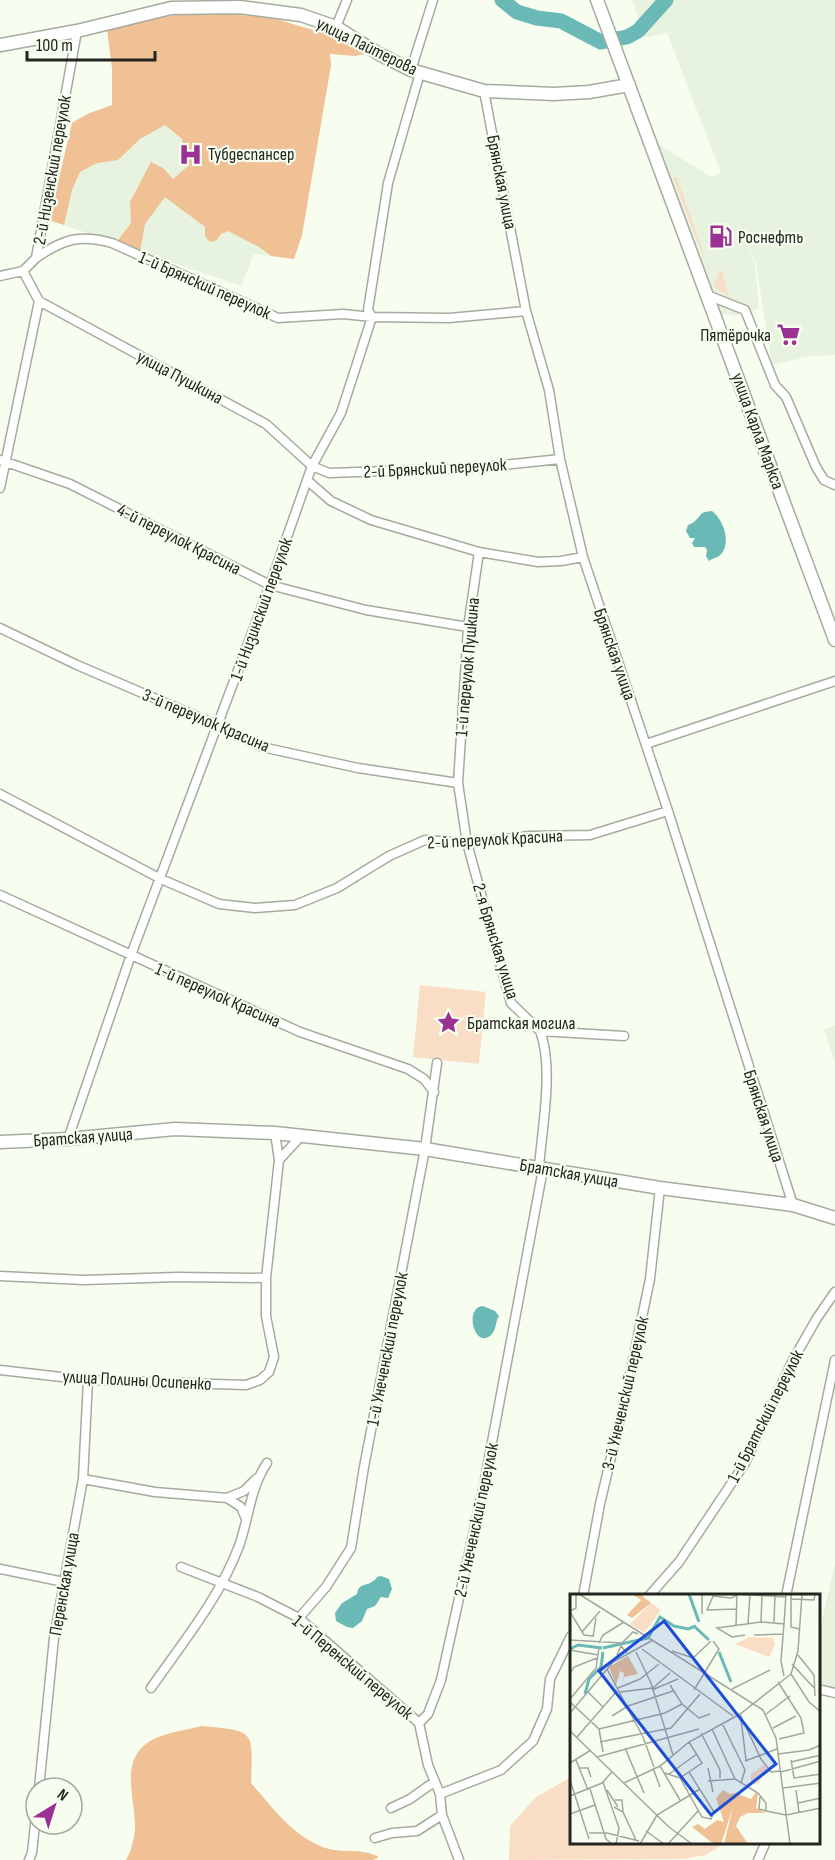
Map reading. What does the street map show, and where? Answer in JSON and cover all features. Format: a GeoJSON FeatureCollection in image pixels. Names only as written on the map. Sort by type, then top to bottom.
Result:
{"type":"FeatureCollection","features":[{"type":"Feature","properties":{"kind":"main road","name":"улица Пайтерова"},"geometry":{"type":"LineString","coordinates":[[0,45],[78,31],[171,4],[240,4],[301,15],[336,27],[379,54],[416,71],[484,91],[554,94],[589,92],[629,85]]}},
{"type":"Feature","properties":{"kind":"main road","name":"улица Карла Маркса"},"geometry":{"type":"LineString","coordinates":[[599,6],[835,640]]}},
{"type":"Feature","properties":{"kind":"main road","name":"Братская улица"},"geometry":{"type":"LineString","coordinates":[[0,1142],[68,1140],[175,1130],[275,1133],[425,1149],[660,1188],[793,1205],[835,1218]]}},
{"type":"Feature","properties":{"kind":"street"},"geometry":{"type":"LineString","coordinates":[[336,27],[348,0]]}},
{"type":"Feature","properties":{"kind":"street","name":"1-й Низинский переулок"},"geometry":{"type":"LineString","coordinates":[[68,1140],[131,955],[270,585],[312,466],[341,413],[372,317],[368,309],[388,183],[433,0]]}},
{"type":"Feature","properties":{"kind":"street","name":"2-й Низенский переулок"},"geometry":{"type":"LineString","coordinates":[[23,271],[36,258],[78,31]]}},
{"type":"Feature","properties":{"kind":"street","name":"Брянская улица"},"geometry":{"type":"LineString","coordinates":[[484,91],[526,311],[549,390],[560,459],[583,557],[668,811],[793,1205]]}},
{"type":"Feature","properties":{"kind":"street","name":"1-й Брянский переулок"},"geometry":{"type":"LineString","coordinates":[[36,258],[55,245],[91,237],[112,243],[278,318],[344,314],[372,317],[449,318],[526,311]]}},
{"type":"Feature","properties":{"kind":"street"},"geometry":{"type":"LineString","coordinates":[[0,276],[23,271],[39,301],[3,460],[0,488]]}},
{"type":"Feature","properties":{"kind":"street"},"geometry":{"type":"LineString","coordinates":[[707,295],[745,310],[775,385],[786,397],[816,467],[824,480],[835,485]]}},
{"type":"Feature","properties":{"kind":"street","name":"улица Пушкина"},"geometry":{"type":"LineString","coordinates":[[39,301],[266,424],[312,466]]}},
{"type":"Feature","properties":{"kind":"street","name":"2-й Брянский переулок"},"geometry":{"type":"LineString","coordinates":[[312,466],[329,473],[392,472],[474,468],[560,459]]}},
{"type":"Feature","properties":{"kind":"street","name":"4-й переулок Красина"},"geometry":{"type":"LineString","coordinates":[[3,460],[70,484],[270,585],[366,610],[468,627]]}},
{"type":"Feature","properties":{"kind":"street"},"geometry":{"type":"LineString","coordinates":[[308,481],[331,501],[371,520],[478,552],[538,562],[583,557]]}},
{"type":"Feature","properties":{"kind":"street","name":"1-й переулок Пушкина"},"geometry":{"type":"LineString","coordinates":[[467,843],[458,783],[468,627],[478,552]]}},
{"type":"Feature","properties":{"kind":"street","name":"3-й переулок Красина"},"geometry":{"type":"LineString","coordinates":[[0,628],[77,665],[217,725],[262,747],[358,768],[458,783]]}},
{"type":"Feature","properties":{"kind":"street"},"geometry":{"type":"LineString","coordinates":[[646,744],[835,681]]}},
{"type":"Feature","properties":{"kind":"street","name":"2-й переулок Красина"},"geometry":{"type":"LineString","coordinates":[[0,794],[161,879],[219,904],[255,908],[295,905],[337,888],[389,856],[425,840],[467,843],[530,836],[590,836],[668,811]]}},
{"type":"Feature","properties":{"kind":"street","name":"2-я Брянская улица"},"geometry":{"type":"LineString","coordinates":[[467,843],[512,1004],[540,1030]]}},
{"type":"Feature","properties":{"kind":"street","name":"1-й переулок Красина"},"geometry":{"type":"LineString","coordinates":[[0,896],[300,1032],[408,1069],[424,1079],[434,1092]]}},
{"type":"Feature","properties":{"kind":"street"},"geometry":{"type":"LineString","coordinates":[[541,1168],[547,1070],[545,1044],[540,1030],[624,1036]]}},
{"type":"Feature","properties":{"kind":"street","name":"1-й Унеченский переулок"},"geometry":{"type":"LineString","coordinates":[[299,1618],[326,1587],[351,1548],[364,1467],[425,1149],[437,1063]]}},
{"type":"Feature","properties":{"kind":"street"},"geometry":{"type":"LineString","coordinates":[[0,1276],[84,1280],[177,1277],[266,1278],[279,1160],[275,1133]]}},
{"type":"Feature","properties":{"kind":"street"},"geometry":{"type":"LineString","coordinates":[[279,1160],[301,1136]]}},
{"type":"Feature","properties":{"kind":"street","name":"2-й Унеченский переулок"},"geometry":{"type":"LineString","coordinates":[[419,1723],[428,1714],[441,1680],[486,1474],[541,1168]]}},
{"type":"Feature","properties":{"kind":"street","name":"3-й Унеченский переулок"},"geometry":{"type":"LineString","coordinates":[[583,1594],[600,1504],[650,1279],[660,1188]]}},
{"type":"Feature","properties":{"kind":"street","name":"улица Полины Осипенко"},"geometry":{"type":"LineString","coordinates":[[0,1370],[88,1380],[246,1385],[260,1380],[269,1372],[274,1357],[266,1316],[266,1278]]}},
{"type":"Feature","properties":{"kind":"street","name":"1-й Братский переулок"},"geometry":{"type":"LineString","coordinates":[[651,1594],[679,1562],[745,1462],[793,1360],[835,1292]]}},
{"type":"Feature","properties":{"kind":"street"},"geometry":{"type":"LineString","coordinates":[[786,1594],[835,1360]]}},
{"type":"Feature","properties":{"kind":"street","name":"Перенская улица"},"geometry":{"type":"LineString","coordinates":[[40,1776],[54,1638],[82,1479],[88,1380]]}},
{"type":"Feature","properties":{"kind":"street"},"geometry":{"type":"LineString","coordinates":[[82,1479],[155,1492],[227,1498],[244,1491],[267,1463]]}},
{"type":"Feature","properties":{"kind":"street"},"geometry":{"type":"LineString","coordinates":[[151,1688],[198,1625],[222,1582],[240,1545],[258,1476]]}},
{"type":"Feature","properties":{"kind":"street"},"geometry":{"type":"LineString","coordinates":[[227,1498],[241,1507],[246,1519]]}},
{"type":"Feature","properties":{"kind":"street","name":"1-й Перенский переулок"},"geometry":{"type":"LineString","coordinates":[[181,1567],[258,1597],[299,1618],[419,1723]]}},
{"type":"Feature","properties":{"kind":"street"},"geometry":{"type":"LineString","coordinates":[[0,1569],[64,1582]]}},
{"type":"Feature","properties":{"kind":"street"},"geometry":{"type":"LineString","coordinates":[[440,1794],[501,1770],[533,1741],[547,1709],[550,1679],[570,1638]]}},
{"type":"Feature","properties":{"kind":"street"},"geometry":{"type":"LineString","coordinates":[[820,1689],[835,1693]]}},
{"type":"Feature","properties":{"kind":"street"},"geometry":{"type":"LineString","coordinates":[[419,1723],[428,1765],[440,1794],[442,1815],[459,1860]]}},
{"type":"Feature","properties":{"kind":"street"},"geometry":{"type":"LineString","coordinates":[[391,1808],[410,1799],[434,1782]]}},
{"type":"Feature","properties":{"kind":"street"},"geometry":{"type":"LineString","coordinates":[[375,1838],[392,1833],[417,1831],[442,1815]]}},
{"type":"Feature","properties":{"kind":"street"},"geometry":{"type":"LineString","coordinates":[[29,1860],[34,1836]]}},
{"type":"Feature","properties":{"kind":"street"},"geometry":{"type":"LineString","coordinates":[[758,1860],[765,1845]]}},
{"type":"Feature","properties":{"kind":"shaded area"},"geometry":{"type":"Polygon","coordinates":[[[632,0],[835,0],[835,355],[812,356],[772,365],[756,265],[746,238],[755,265],[759,308],[735,316],[728,314],[716,318],[649,138],[711,177],[721,173],[667,33],[645,38],[632,0]]]}},
{"type":"Feature","properties":{"kind":"shaded area","name":"Тубдеспансер"},"geometry":{"type":"Polygon","coordinates":[[[202,11],[273,18],[343,39],[363,51],[364,54],[355,56],[330,54],[331,65],[302,235],[294,259],[271,256],[228,231],[221,234],[216,241],[210,242],[205,236],[205,227],[165,197],[145,224],[140,251],[116,243],[131,223],[130,202],[151,162],[163,168],[173,179],[188,166],[182,139],[165,125],[140,139],[118,160],[97,163],[80,172],[72,190],[64,225],[49,220],[72,123],[87,114],[112,105],[112,68],[107,30],[122,24],[202,11]]]}},
{"type":"Feature","properties":{"kind":"shaded area","name":"Тубдеспансер"},"geometry":{"type":"Polygon","coordinates":[[[331,65],[302,235],[294,259],[254,254],[241,286],[49,220],[72,123],[112,106],[112,68],[331,65]]]}},
{"type":"Feature","properties":{"kind":"shaded area"},"geometry":{"type":"Polygon","coordinates":[[[673,177],[677,178],[703,251],[702,254],[673,177]]]}},
{"type":"Feature","properties":{"kind":"shaded area"},"geometry":{"type":"Polygon","coordinates":[[[719,271],[722,271],[729,296],[714,286],[719,271]]]}},
{"type":"Feature","properties":{"kind":"shaded area"},"geometry":{"type":"Polygon","coordinates":[[[420,985],[486,992],[479,1064],[413,1057],[420,985]]]}},
{"type":"Feature","properties":{"kind":"shaded area"},"geometry":{"type":"Polygon","coordinates":[[[835,1025],[835,1063],[824,1029],[835,1025]]]}},
{"type":"Feature","properties":{"kind":"shaded area"},"geometry":{"type":"Polygon","coordinates":[[[835,1563],[835,1688],[820,1683],[820,1629],[835,1563]]]}},
{"type":"Feature","properties":{"kind":"shaded area"},"geometry":{"type":"Polygon","coordinates":[[[201,1726],[232,1729],[247,1736],[252,1752],[251,1783],[295,1830],[317,1845],[329,1849],[373,1854],[379,1857],[373,1860],[126,1860],[135,1829],[131,1778],[136,1755],[156,1738],[201,1726]]]}},
{"type":"Feature","properties":{"kind":"shaded area"},"geometry":{"type":"Polygon","coordinates":[[[570,1778],[570,1845],[722,1845],[706,1855],[683,1859],[509,1860],[510,1826],[536,1797],[570,1778]]]}},
{"type":"Feature","properties":{"kind":"water"},"geometry":{"type":"Polygon","coordinates":[[[712,511],[725,530],[726,542],[721,555],[709,561],[705,547],[694,547],[692,543],[695,538],[690,538],[686,531],[688,525],[702,514],[712,511]]]}},
{"type":"Feature","properties":{"kind":"water"},"geometry":{"type":"Polygon","coordinates":[[[483,1306],[495,1311],[499,1316],[494,1332],[486,1338],[476,1333],[473,1320],[477,1308],[483,1306]]]}},
{"type":"Feature","properties":{"kind":"water"},"geometry":{"type":"Polygon","coordinates":[[[381,1576],[389,1579],[392,1589],[388,1598],[381,1597],[375,1606],[367,1609],[362,1621],[353,1628],[336,1621],[335,1613],[342,1603],[357,1594],[361,1586],[381,1576]]]}},
{"type":"Feature","properties":{"kind":"waterway"},"geometry":{"type":"LineString","coordinates":[[502,0],[517,12],[537,18],[561,21],[601,42],[627,37],[638,31],[666,0]]}},
{"type":"Feature","properties":{"kind":"place","name":"Тубдеспансер"},"geometry":{"type":"Point","coordinates":[190,154]}},
{"type":"Feature","properties":{"kind":"place","name":"Роснефть"},"geometry":{"type":"Point","coordinates":[720,237]}},
{"type":"Feature","properties":{"kind":"place","name":"Пятёрочка"},"geometry":{"type":"Point","coordinates":[789,335]}},
{"type":"Feature","properties":{"kind":"place","name":"Братская могила"},"geometry":{"type":"Point","coordinates":[449,1023]}}]}
